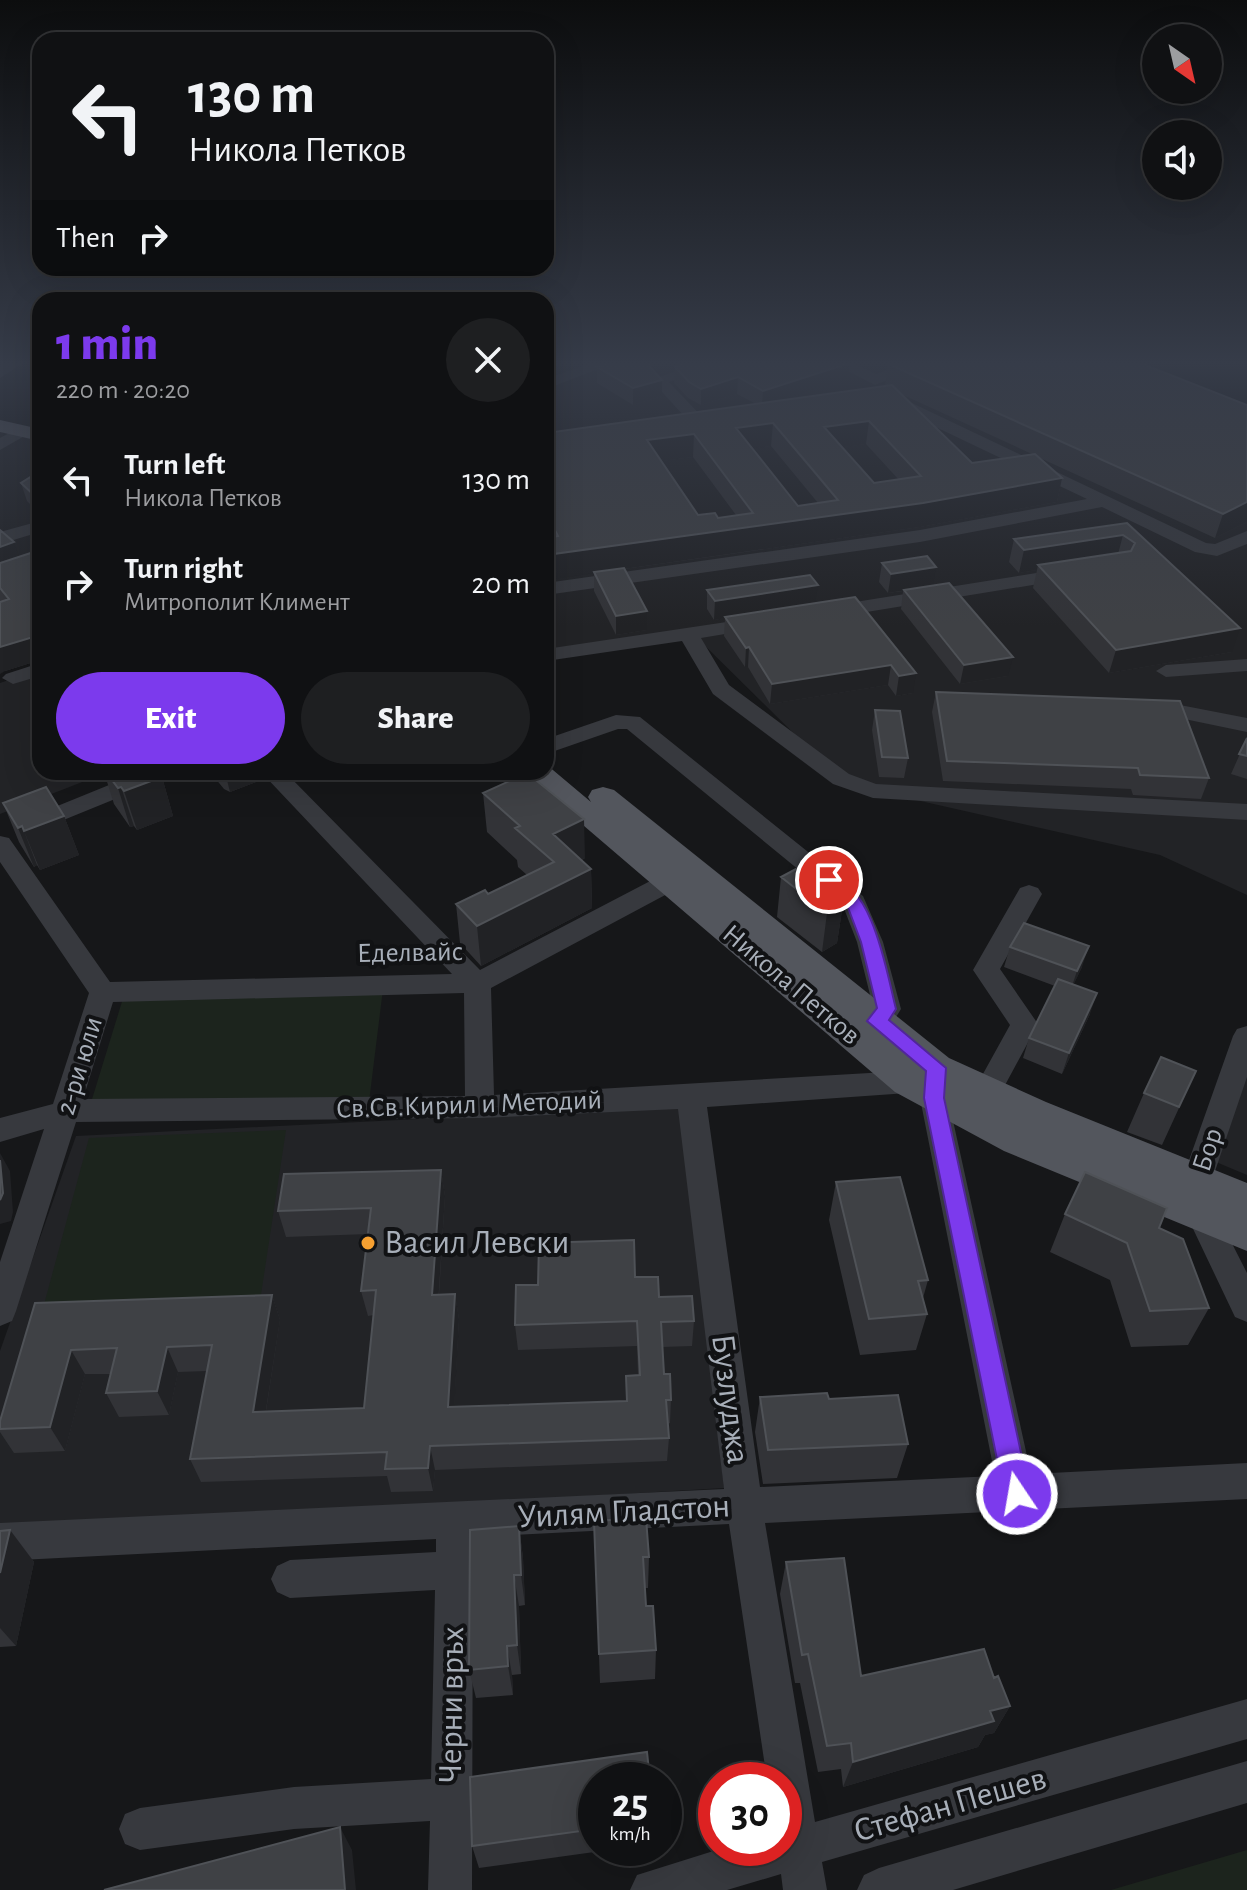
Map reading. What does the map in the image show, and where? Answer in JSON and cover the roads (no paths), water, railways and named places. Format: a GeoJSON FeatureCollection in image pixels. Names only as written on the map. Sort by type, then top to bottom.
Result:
{"type":"FeatureCollection","features":[{"type":"Feature","properties":{"kind":"main road","name":"Никола Петков"},"geometry":{"type":"LineString","coordinates":[[554,757],[680,876],[926,1083],[1018,1140],[1199,1197],[1247,1201]]}},
{"type":"Feature","properties":{"kind":"main road","name":"Никола Петков"},"geometry":{"type":"LineString","coordinates":[[547,780],[877,1021],[926,1083],[987,1092],[1199,1197],[1247,1233]]}},
{"type":"Feature","properties":{"kind":"street"},"geometry":{"type":"LineString","coordinates":[[997,449],[1202,548],[1227,547],[1247,537]]}},
{"type":"Feature","properties":{"kind":"street"},"geometry":{"type":"LineString","coordinates":[[554,588],[920,536],[1105,501]]}},
{"type":"Feature","properties":{"kind":"street"},"geometry":{"type":"LineString","coordinates":[[0,538],[32,528]]}},
{"type":"Feature","properties":{"kind":"street"},"geometry":{"type":"LineString","coordinates":[[1227,547],[1247,557]]}},
{"type":"Feature","properties":{"kind":"street"},"geometry":{"type":"LineString","coordinates":[[554,654],[1085,571]]}},
{"type":"Feature","properties":{"kind":"street"},"geometry":{"type":"LineString","coordinates":[[688,634],[721,689],[841,779],[873,791],[1247,812]]}},
{"type":"Feature","properties":{"kind":"street"},"geometry":{"type":"LineString","coordinates":[[1166,671],[1247,665]]}},
{"type":"Feature","properties":{"kind":"street"},"geometry":{"type":"LineString","coordinates":[[13,678],[32,672]]}},
{"type":"Feature","properties":{"kind":"street"},"geometry":{"type":"LineString","coordinates":[[1129,705],[1144,705],[1247,725]]}},
{"type":"Feature","properties":{"kind":"street"},"geometry":{"type":"LineString","coordinates":[[554,746],[616,722],[632,722],[829,880],[854,902],[870,942],[887,1009],[877,1021]]}},
{"type":"Feature","properties":{"kind":"street"},"geometry":{"type":"LineString","coordinates":[[0,838],[141,780]]}},
{"type":"Feature","properties":{"kind":"street"},"geometry":{"type":"LineString","coordinates":[[280,780],[477,983],[480,1107]]}},
{"type":"Feature","properties":{"kind":"street","name":"2-ри юли"},"geometry":{"type":"LineString","coordinates":[[0,844],[103,992],[0,1311]]}},
{"type":"Feature","properties":{"kind":"street","name":"Еделвайс"},"geometry":{"type":"LineString","coordinates":[[103,992],[477,983],[680,876]]}},
{"type":"Feature","properties":{"kind":"street"},"geometry":{"type":"LineString","coordinates":[[987,1092],[1024,1024],[986,970],[1029,894]]}},
{"type":"Feature","properties":{"kind":"street","name":"Бор"},"geometry":{"type":"LineString","coordinates":[[1247,1036],[1199,1197],[1247,1307]]}},
{"type":"Feature","properties":{"kind":"street"},"geometry":{"type":"LineString","coordinates":[[926,1083],[1017,1494]]}},
{"type":"Feature","properties":{"kind":"street","name":"Св.Св.Кирил и Методий"},"geometry":{"type":"LineString","coordinates":[[0,1130],[67,1111],[480,1107],[926,1083]]}},
{"type":"Feature","properties":{"kind":"street","name":"Бузлуджа"},"geometry":{"type":"LineString","coordinates":[[691,1097],[744,1506],[784,1762]]}},
{"type":"Feature","properties":{"kind":"street","name":"Уилям Гладстон"},"geometry":{"type":"LineString","coordinates":[[0,1542],[1247,1481]]}},
{"type":"Feature","properties":{"kind":"street","name":"Черни връх"},"geometry":{"type":"LineString","coordinates":[[450,1890],[455,1520]]}},
{"type":"Feature","properties":{"kind":"street"},"geometry":{"type":"LineString","coordinates":[[290,1579],[454,1570]]}},
{"type":"Feature","properties":{"kind":"street","name":"Стефан Пешев"},"geometry":{"type":"LineString","coordinates":[[802,1847],[1247,1719]]}},
{"type":"Feature","properties":{"kind":"street","name":"Стефан Пешев"},"geometry":{"type":"LineString","coordinates":[[879,1890],[1247,1782]]}},
{"type":"Feature","properties":{"kind":"street"},"geometry":{"type":"LineString","coordinates":[[140,1829],[294,1808],[450,1799]]}},
{"type":"Feature","properties":{"kind":"street","name":"Стефан Пешев"},"geometry":{"type":"LineString","coordinates":[[652,1890],[735,1866]]}},
{"type":"Feature","properties":{"kind":"street","name":"Бузлуджа"},"geometry":{"type":"LineString","coordinates":[[801,1866],[805,1890]]}},
{"type":"Feature","properties":{"kind":"place","name":"Васил Левски"},"geometry":{"type":"Point","coordinates":[368,1243]}}]}
